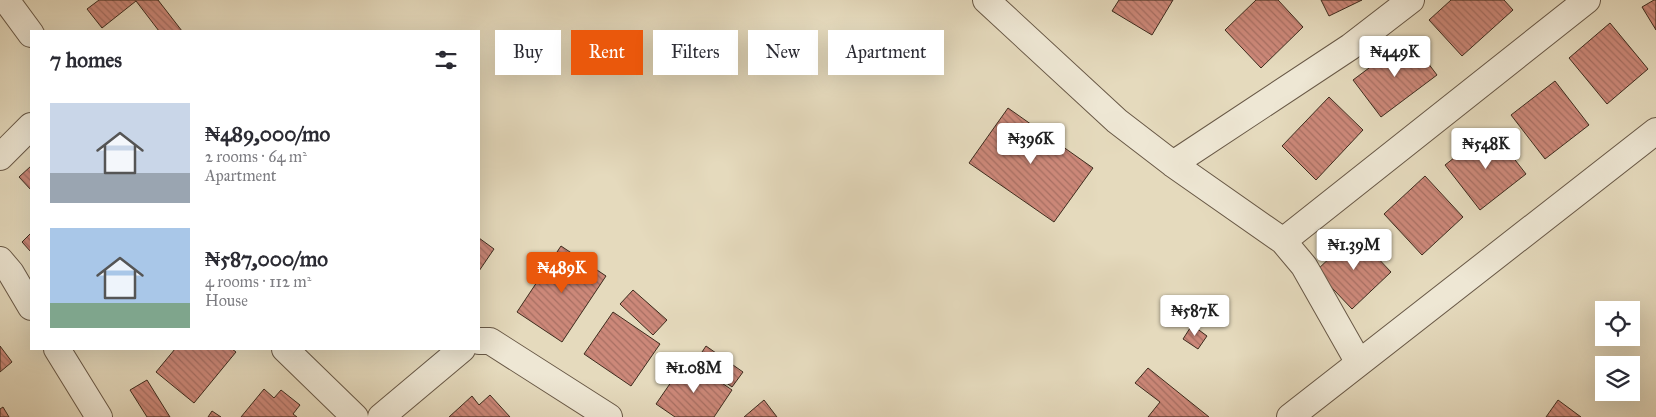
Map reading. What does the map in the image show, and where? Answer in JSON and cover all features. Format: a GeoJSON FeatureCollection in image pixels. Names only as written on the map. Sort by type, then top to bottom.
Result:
{"type":"FeatureCollection","features":[{"type":"Feature","properties":{"kind":"street"},"geometry":{"type":"LineString","coordinates":[[6,0],[30,33]]}},
{"type":"Feature","properties":{"kind":"street"},"geometry":{"type":"LineString","coordinates":[[986,0],[1117,121],[1173,164],[1283,241],[1304,266],[1359,363]]}},
{"type":"Feature","properties":{"kind":"street"},"geometry":{"type":"LineString","coordinates":[[1173,164],[1350,47],[1411,0]]}},
{"type":"Feature","properties":{"kind":"street"},"geometry":{"type":"LineString","coordinates":[[1283,241],[1587,0]]}},
{"type":"Feature","properties":{"kind":"street"},"geometry":{"type":"LineString","coordinates":[[0,157],[30,127]]}},
{"type":"Feature","properties":{"kind":"street"},"geometry":{"type":"LineString","coordinates":[[1290,417],[1656,131]]}},
{"type":"Feature","properties":{"kind":"street"},"geometry":{"type":"LineString","coordinates":[[4,271],[30,306]]}},
{"type":"Feature","properties":{"kind":"street"},"geometry":{"type":"LineString","coordinates":[[480,342],[490,341],[609,417]]}},
{"type":"Feature","properties":{"kind":"street"},"geometry":{"type":"LineString","coordinates":[[58,350],[99,417]]}},
{"type":"Feature","properties":{"kind":"street"},"geometry":{"type":"LineString","coordinates":[[285,350],[354,417]]}},
{"type":"Feature","properties":{"kind":"street"},"geometry":{"type":"LineString","coordinates":[[381,417],[461,350]]}},
{"type":"Feature","properties":{"kind":"building"},"geometry":{"type":"Polygon","coordinates":[[[99,0],[158,0],[181,30],[158,30],[136,1],[102,28],[87,9],[99,0]]]}},
{"type":"Feature","properties":{"kind":"building"},"geometry":{"type":"Polygon","coordinates":[[[1119,0],[1173,0],[1152,35],[1112,11],[1119,0]]]}},
{"type":"Feature","properties":{"kind":"building"},"geometry":{"type":"Polygon","coordinates":[[[1256,0],[1278,0],[1303,27],[1261,68],[1225,30],[1256,0]]]}},
{"type":"Feature","properties":{"kind":"building"},"geometry":{"type":"Polygon","coordinates":[[[1321,0],[1362,0],[1329,16],[1321,0]]]}},
{"type":"Feature","properties":{"kind":"building"},"geometry":{"type":"Polygon","coordinates":[[[1451,0],[1504,0],[1513,10],[1462,56],[1429,20],[1451,0]]]}},
{"type":"Feature","properties":{"kind":"building"},"geometry":{"type":"Polygon","coordinates":[[[1656,0],[1656,30],[1642,7],[1656,0]]]}},
{"type":"Feature","properties":{"kind":"building"},"geometry":{"type":"Polygon","coordinates":[[[1610,23],[1648,69],[1607,104],[1569,58],[1610,23]]]}},
{"type":"Feature","properties":{"kind":"building"},"geometry":{"type":"Polygon","coordinates":[[[1409,38],[1437,75],[1381,117],[1353,80],[1409,38]]]}},
{"type":"Feature","properties":{"kind":"building"},"geometry":{"type":"Polygon","coordinates":[[[1555,81],[1589,125],[1545,159],[1511,115],[1555,81]]]}},
{"type":"Feature","properties":{"kind":"building"},"geometry":{"type":"Polygon","coordinates":[[[1329,97],[1363,130],[1316,180],[1282,146],[1329,97]]]}},
{"type":"Feature","properties":{"kind":"building"},"geometry":{"type":"Polygon","coordinates":[[[1008,108],[1093,168],[1054,222],[969,163],[1008,108]]]}},
{"type":"Feature","properties":{"kind":"building"},"geometry":{"type":"Polygon","coordinates":[[[1491,129],[1526,174],[1480,210],[1445,165],[1491,129]]]}},
{"type":"Feature","properties":{"kind":"building"},"geometry":{"type":"Polygon","coordinates":[[[30,167],[30,189],[19,177],[30,167]]]}},
{"type":"Feature","properties":{"kind":"building"},"geometry":{"type":"Polygon","coordinates":[[[1425,176],[1463,217],[1422,255],[1384,214],[1425,176]]]}},
{"type":"Feature","properties":{"kind":"building"},"geometry":{"type":"Polygon","coordinates":[[[30,234],[30,251],[22,242],[30,234]]]}},
{"type":"Feature","properties":{"kind":"building"},"geometry":{"type":"Polygon","coordinates":[[[1355,234],[1391,272],[1352,309],[1316,271],[1355,234]]]}},
{"type":"Feature","properties":{"kind":"building"},"geometry":{"type":"Polygon","coordinates":[[[480,239],[494,249],[480,270],[480,239]]]}},
{"type":"Feature","properties":{"kind":"building"},"geometry":{"type":"Polygon","coordinates":[[[561,246],[606,276],[562,342],[517,312],[561,246]]]}},
{"type":"Feature","properties":{"kind":"building"},"geometry":{"type":"Polygon","coordinates":[[[633,290],[667,320],[653,335],[620,304],[633,290]]]}},
{"type":"Feature","properties":{"kind":"building"},"geometry":{"type":"Polygon","coordinates":[[[613,312],[660,344],[631,386],[584,354],[613,312]]]}},
{"type":"Feature","properties":{"kind":"building"},"geometry":{"type":"Polygon","coordinates":[[[1192,325],[1207,336],[1198,349],[1183,339],[1192,325]]]}},
{"type":"Feature","properties":{"kind":"building"},"geometry":{"type":"Polygon","coordinates":[[[0,346],[12,362],[0,372],[0,346]]]}},
{"type":"Feature","properties":{"kind":"building"},"geometry":{"type":"Polygon","coordinates":[[[706,346],[743,372],[732,387],[696,361],[706,346]]]}},
{"type":"Feature","properties":{"kind":"building"},"geometry":{"type":"Polygon","coordinates":[[[174,350],[233,350],[236,352],[194,403],[156,372],[174,350]]]}},
{"type":"Feature","properties":{"kind":"building"},"geometry":{"type":"Polygon","coordinates":[[[687,359],[732,390],[714,417],[675,417],[656,404],[687,359]]]}},
{"type":"Feature","properties":{"kind":"building"},"geometry":{"type":"Polygon","coordinates":[[[1148,368],[1209,417],[1148,417],[1160,402],[1135,383],[1148,368]]]}},
{"type":"Feature","properties":{"kind":"building"},"geometry":{"type":"Polygon","coordinates":[[[147,380],[170,417],[147,417],[130,390],[147,380]]]}},
{"type":"Feature","properties":{"kind":"building"},"geometry":{"type":"Polygon","coordinates":[[[264,389],[274,398],[281,390],[300,405],[293,414],[297,417],[241,417],[264,389]]]}},
{"type":"Feature","properties":{"kind":"building"},"geometry":{"type":"Polygon","coordinates":[[[490,395],[510,417],[449,417],[472,396],[479,405],[490,395]]]}},
{"type":"Feature","properties":{"kind":"building"},"geometry":{"type":"Polygon","coordinates":[[[764,400],[777,417],[744,417],[764,400]]]}},
{"type":"Feature","properties":{"kind":"building"},"geometry":{"type":"Polygon","coordinates":[[[1558,400],[1581,417],[1546,417],[1558,400]]]}},
{"type":"Feature","properties":{"kind":"building"},"geometry":{"type":"Polygon","coordinates":[[[3,407],[9,417],[0,417],[0,409],[3,407]]]}},
{"type":"Feature","properties":{"kind":"building"},"geometry":{"type":"Polygon","coordinates":[[[212,411],[221,417],[208,417],[212,411]]]}}]}
